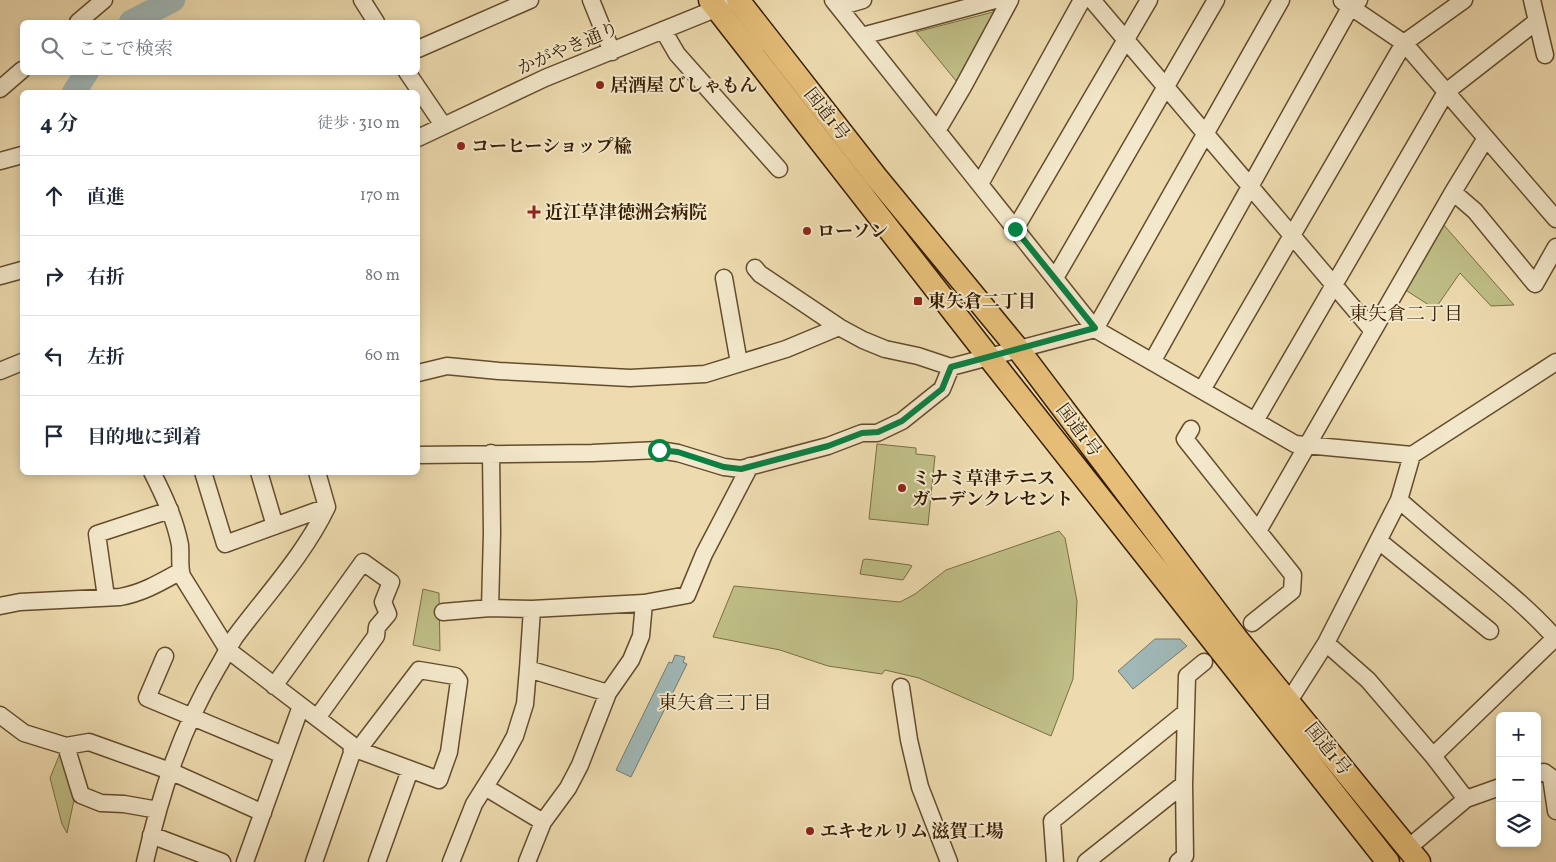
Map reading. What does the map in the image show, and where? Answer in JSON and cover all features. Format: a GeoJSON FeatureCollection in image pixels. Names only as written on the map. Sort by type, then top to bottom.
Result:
{"type":"FeatureCollection","features":[{"type":"Feature","properties":{"kind":"highway","name":"国道1号"},"geometry":{"type":"LineString","coordinates":[[725,2],[877,178],[1018,349],[1237,639],[1413,855]]}},
{"type":"Feature","properties":{"kind":"highway","name":"国道1号"},"geometry":{"type":"LineString","coordinates":[[725,2],[988,356],[1388,862]]}},
{"type":"Feature","properties":{"kind":"street"},"geometry":{"type":"LineString","coordinates":[[80,20],[104,0]]}},
{"type":"Feature","properties":{"kind":"street"},"geometry":{"type":"LineString","coordinates":[[420,47],[530,0]]}},
{"type":"Feature","properties":{"kind":"street"},"geometry":{"type":"LineString","coordinates":[[591,0],[612,52]]}},
{"type":"Feature","properties":{"kind":"street"},"geometry":{"type":"LineString","coordinates":[[836,3],[863,0]]}},
{"type":"Feature","properties":{"kind":"street"},"geometry":{"type":"LineString","coordinates":[[862,36],[956,5],[995,0]]}},
{"type":"Feature","properties":{"kind":"street"},"geometry":{"type":"LineString","coordinates":[[937,131],[1010,0]]}},
{"type":"Feature","properties":{"kind":"street"},"geometry":{"type":"LineString","coordinates":[[980,184],[1082,0]]}},
{"type":"Feature","properties":{"kind":"street"},"geometry":{"type":"LineString","coordinates":[[1092,0],[1373,331]]}},
{"type":"Feature","properties":{"kind":"street"},"geometry":{"type":"LineString","coordinates":[[1015,229],[1149,0]]}},
{"type":"Feature","properties":{"kind":"street"},"geometry":{"type":"LineString","coordinates":[[1054,278],[1216,0]]}},
{"type":"Feature","properties":{"kind":"street"},"geometry":{"type":"LineString","coordinates":[[755,268],[760,274],[863,340],[885,349],[918,356],[951,367],[1095,328],[1282,0]]}},
{"type":"Feature","properties":{"kind":"street"},"geometry":{"type":"LineString","coordinates":[[1202,390],[1404,43],[1464,0]]}},
{"type":"Feature","properties":{"kind":"street"},"geometry":{"type":"LineString","coordinates":[[1532,0],[1545,54]]}},
{"type":"Feature","properties":{"kind":"street"},"geometry":{"type":"LineString","coordinates":[[365,1],[375,20]]}},
{"type":"Feature","properties":{"kind":"street","name":"かがやき通り"},"geometry":{"type":"LineString","coordinates":[[420,137],[545,78],[612,52],[725,2]]}},
{"type":"Feature","properties":{"kind":"street"},"geometry":{"type":"LineString","coordinates":[[1152,362],[1350,2],[1404,43],[1556,220]]}},
{"type":"Feature","properties":{"kind":"street"},"geometry":{"type":"LineString","coordinates":[[836,3],[1095,328],[1295,444],[1412,455],[1556,362]]}},
{"type":"Feature","properties":{"kind":"street"},"geometry":{"type":"LineString","coordinates":[[1255,421],[1446,92],[1537,20]]}},
{"type":"Feature","properties":{"kind":"street"},"geometry":{"type":"LineString","coordinates":[[662,30],[677,54],[779,170]]}},
{"type":"Feature","properties":{"kind":"street"},"geometry":{"type":"LineString","coordinates":[[0,89],[20,72]]}},
{"type":"Feature","properties":{"kind":"street"},"geometry":{"type":"LineString","coordinates":[[409,75],[419,90]]}},
{"type":"Feature","properties":{"kind":"street"},"geometry":{"type":"LineString","coordinates":[[420,92],[442,125]]}},
{"type":"Feature","properties":{"kind":"street"},"geometry":{"type":"LineString","coordinates":[[1258,531],[1486,138]]}},
{"type":"Feature","properties":{"kind":"street"},"geometry":{"type":"LineString","coordinates":[[0,161],[20,156]]}},
{"type":"Feature","properties":{"kind":"street"},"geometry":{"type":"LineString","coordinates":[[1453,192],[1474,211],[1535,284],[1556,247]]}},
{"type":"Feature","properties":{"kind":"street"},"geometry":{"type":"LineString","coordinates":[[0,276],[20,271]]}},
{"type":"Feature","properties":{"kind":"street"},"geometry":{"type":"LineString","coordinates":[[724,278],[739,363]]}},
{"type":"Feature","properties":{"kind":"street"},"geometry":{"type":"LineString","coordinates":[[420,373],[447,366],[499,371],[630,378],[705,374],[786,349],[840,327]]}},
{"type":"Feature","properties":{"kind":"street"},"geometry":{"type":"LineString","coordinates":[[0,371],[20,363]]}},
{"type":"Feature","properties":{"kind":"street"},"geometry":{"type":"LineString","coordinates":[[420,455],[592,453],[659,450],[694,456],[724,467],[741,469],[828,446],[862,433],[878,432],[902,421],[942,389],[951,367]]}},
{"type":"Feature","properties":{"kind":"street"},"geometry":{"type":"LineString","coordinates":[[1191,429],[1185,439],[1293,575],[1292,590],[1252,623]]}},
{"type":"Feature","properties":{"kind":"street"},"geometry":{"type":"LineString","coordinates":[[490,608],[492,533],[491,453]]}},
{"type":"Feature","properties":{"kind":"street"},"geometry":{"type":"LineString","coordinates":[[1289,701],[1326,642],[1400,500],[1412,455]]}},
{"type":"Feature","properties":{"kind":"street"},"geometry":{"type":"LineString","coordinates":[[443,612],[490,608],[644,603],[687,595],[704,554],[750,466]]}},
{"type":"Feature","properties":{"kind":"street"},"geometry":{"type":"LineString","coordinates":[[153,475],[170,510],[182,557],[182,576],[228,650],[351,744],[355,752],[439,780],[449,752],[459,680],[455,676],[419,670],[355,752],[314,862]]}},
{"type":"Feature","properties":{"kind":"street"},"geometry":{"type":"LineString","coordinates":[[204,475],[224,544],[327,507]]}},
{"type":"Feature","properties":{"kind":"street"},"geometry":{"type":"LineString","coordinates":[[260,475],[275,526]]}},
{"type":"Feature","properties":{"kind":"street"},"geometry":{"type":"LineString","coordinates":[[145,862],[158,810],[177,749],[206,687],[234,639],[286,572],[316,529],[327,507],[318,475]]}},
{"type":"Feature","properties":{"kind":"street"},"geometry":{"type":"LineString","coordinates":[[1400,500],[1508,592],[1546,626],[1555,638],[1432,756]]}},
{"type":"Feature","properties":{"kind":"street"},"geometry":{"type":"LineString","coordinates":[[106,597],[97,534],[170,510]]}},
{"type":"Feature","properties":{"kind":"street"},"geometry":{"type":"LineString","coordinates":[[1378,541],[1490,631]]}},
{"type":"Feature","properties":{"kind":"street"},"geometry":{"type":"LineString","coordinates":[[274,686],[363,562],[390,582],[383,602],[388,614],[377,627],[376,636],[317,718]]}},
{"type":"Feature","properties":{"kind":"street"},"geometry":{"type":"LineString","coordinates":[[0,606],[20,602],[134,594],[156,585],[181,571]]}},
{"type":"Feature","properties":{"kind":"street"},"geometry":{"type":"LineString","coordinates":[[527,862],[543,822],[568,788],[580,765],[608,693],[632,660],[641,636],[644,603]]}},
{"type":"Feature","properties":{"kind":"street"},"geometry":{"type":"LineString","coordinates":[[451,862],[474,804],[515,736],[525,704],[532,608]]}},
{"type":"Feature","properties":{"kind":"street"},"geometry":{"type":"LineString","coordinates":[[1326,642],[1368,680],[1466,799]]}},
{"type":"Feature","properties":{"kind":"street"},"geometry":{"type":"LineString","coordinates":[[165,656],[147,698],[284,755]]}},
{"type":"Feature","properties":{"kind":"street"},"geometry":{"type":"LineString","coordinates":[[1178,862],[1185,856],[1184,784],[1187,676],[1204,662]]}},
{"type":"Feature","properties":{"kind":"street"},"geometry":{"type":"LineString","coordinates":[[528,669],[608,693]]}},
{"type":"Feature","properties":{"kind":"street"},"geometry":{"type":"LineString","coordinates":[[901,687],[909,740],[920,787],[949,862]]}},
{"type":"Feature","properties":{"kind":"street"},"geometry":{"type":"LineString","coordinates":[[244,862],[300,706]]}},
{"type":"Feature","properties":{"kind":"street"},"geometry":{"type":"LineString","coordinates":[[1055,862],[1052,821],[1186,712]]}},
{"type":"Feature","properties":{"kind":"street"},"geometry":{"type":"LineString","coordinates":[[0,715],[24,733],[66,746],[89,742],[170,771],[263,813]]}},
{"type":"Feature","properties":{"kind":"street"},"geometry":{"type":"LineString","coordinates":[[66,746],[81,795],[101,803],[124,804],[158,810]]}},
{"type":"Feature","properties":{"kind":"street"},"geometry":{"type":"LineString","coordinates":[[377,862],[410,770]]}},
{"type":"Feature","properties":{"kind":"street"},"geometry":{"type":"LineString","coordinates":[[1541,773],[1544,772],[1551,777],[1556,811]]}},
{"type":"Feature","properties":{"kind":"street"},"geometry":{"type":"LineString","coordinates":[[1086,862],[1184,784]]}},
{"type":"Feature","properties":{"kind":"street"},"geometry":{"type":"LineString","coordinates":[[485,787],[543,822]]}},
{"type":"Feature","properties":{"kind":"street"},"geometry":{"type":"LineString","coordinates":[[1413,855],[1466,799],[1496,788]]}},
{"type":"Feature","properties":{"kind":"street"},"geometry":{"type":"LineString","coordinates":[[152,835],[222,862]]}},
{"type":"Feature","properties":{"kind":"shaded area"},"geometry":{"type":"Polygon","coordinates":[[[997,11],[957,82],[916,32],[997,11]]]}},
{"type":"Feature","properties":{"kind":"shaded area"},"geometry":{"type":"Polygon","coordinates":[[[1442,223],[1514,305],[1491,306],[1460,273],[1435,309],[1404,289],[1442,223]]]}},
{"type":"Feature","properties":{"kind":"shaded area","name":"ミナミ草津テニス ガーデンクレセント"},"geometry":{"type":"Polygon","coordinates":[[[877,444],[916,448],[916,454],[935,456],[928,525],[869,519],[877,444]]]}},
{"type":"Feature","properties":{"kind":"shaded area"},"geometry":{"type":"Polygon","coordinates":[[[1059,531],[1065,538],[1077,601],[1073,679],[1051,736],[919,678],[885,670],[882,674],[828,666],[780,650],[713,637],[734,586],[900,602],[915,594],[946,570],[1059,531]]]}},
{"type":"Feature","properties":{"kind":"shaded area"},"geometry":{"type":"Polygon","coordinates":[[[863,560],[912,566],[903,580],[860,574],[863,560]]]}},
{"type":"Feature","properties":{"kind":"shaded area"},"geometry":{"type":"Polygon","coordinates":[[[423,589],[439,593],[440,651],[413,645],[423,589]]]}},
{"type":"Feature","properties":{"kind":"shaded area"},"geometry":{"type":"Polygon","coordinates":[[[61,751],[75,795],[67,833],[62,824],[50,778],[61,751]]]}},
{"type":"Feature","properties":{"kind":"water"},"geometry":{"type":"Polygon","coordinates":[[[1155,639],[1180,639],[1187,646],[1133,689],[1118,671],[1155,639]]]}},
{"type":"Feature","properties":{"kind":"water"},"geometry":{"type":"Polygon","coordinates":[[[675,655],[685,657],[683,662],[687,664],[631,777],[616,770],[669,662],[672,663],[675,655]]]}},
{"type":"Feature","properties":{"kind":"waterway"},"geometry":{"type":"LineString","coordinates":[[135,20],[173,0]]}},
{"type":"Feature","properties":{"kind":"waterway"},"geometry":{"type":"LineString","coordinates":[[75,90],[85,75]]}},
{"type":"Feature","properties":{"kind":"place","name":"居酒屋 びしゃもん"},"geometry":{"type":"Point","coordinates":[600,85]}},
{"type":"Feature","properties":{"kind":"place","name":"コーヒーショップ楡"},"geometry":{"type":"Point","coordinates":[461,146]}},
{"type":"Feature","properties":{"kind":"place","name":"近江草津徳洲会病院"},"geometry":{"type":"Point","coordinates":[534,212]}},
{"type":"Feature","properties":{"kind":"place","name":"ローソン"},"geometry":{"type":"Point","coordinates":[807,231]}},
{"type":"Feature","properties":{"kind":"place","name":"東矢倉二丁目"},"geometry":{"type":"Point","coordinates":[918,301]}},
{"type":"Feature","properties":{"kind":"place","name":"ミナミ草津テニス ガーデンクレセント"},"geometry":{"type":"Point","coordinates":[902,488]}},
{"type":"Feature","properties":{"kind":"place","name":"エキセルリム 滋賀工場"},"geometry":{"type":"Point","coordinates":[810,831]}},
{"type":"Feature","properties":{"kind":"district","name":"東矢倉二丁目"},"geometry":{"type":"Point","coordinates":[1406,313]}},
{"type":"Feature","properties":{"kind":"district","name":"東矢倉三丁目"},"geometry":{"type":"Point","coordinates":[715,702]}},
{"type":"Feature","properties":{"kind":"route"},"geometry":{"type":"LineString","coordinates":[[659,450],[678,452],[724,467],[741,469],[843,442],[862,433],[878,432],[902,421],[942,389],[951,367],[1095,328],[1015,229]]}}]}
